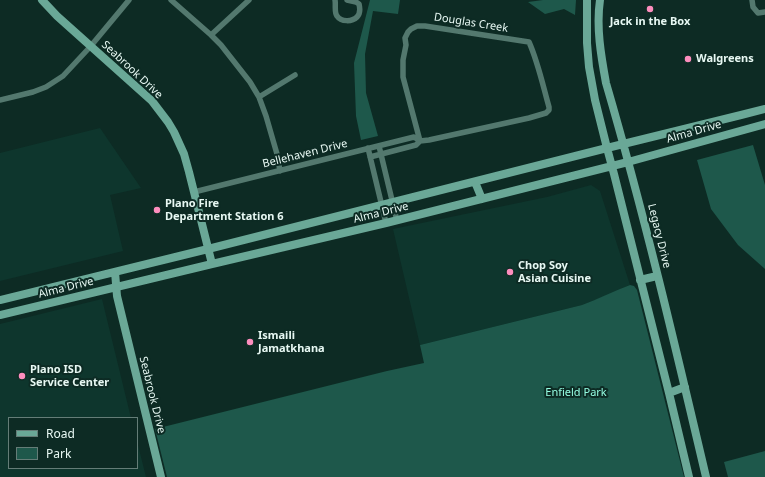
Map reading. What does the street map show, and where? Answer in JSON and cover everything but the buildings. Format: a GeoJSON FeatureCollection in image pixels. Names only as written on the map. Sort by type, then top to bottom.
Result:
{"type":"FeatureCollection","features":[{"type":"Feature","properties":{"kind":"main road","name":"Seabrook Drive"},"geometry":{"type":"LineString","coordinates":[[42,0],[90,47],[152,101],[162,113],[174,132],[189,172],[212,264]]}},
{"type":"Feature","properties":{"kind":"main road","name":"Legacy Drive"},"geometry":{"type":"LineString","coordinates":[[600,0],[599,34],[606,83],[644,221],[706,477]]}},
{"type":"Feature","properties":{"kind":"main road"},"geometry":{"type":"LineString","coordinates":[[599,9],[586,4],[589,67],[595,100],[689,477]]}},
{"type":"Feature","properties":{"kind":"main road","name":"Alma Drive"},"geometry":{"type":"LineString","coordinates":[[0,300],[765,109]]}},
{"type":"Feature","properties":{"kind":"main road"},"geometry":{"type":"LineString","coordinates":[[740,115],[744,129]]}},
{"type":"Feature","properties":{"kind":"main road","name":"Alma Drive"},"geometry":{"type":"LineString","coordinates":[[0,315],[397,221],[628,162],[765,124]]}},
{"type":"Feature","properties":{"kind":"main road"},"geometry":{"type":"LineString","coordinates":[[475,182],[482,199]]}},
{"type":"Feature","properties":{"kind":"main road","name":"Seabrook Drive"},"geometry":{"type":"LineString","coordinates":[[115,272],[118,302],[161,477]]}},
{"type":"Feature","properties":{"kind":"main road"},"geometry":{"type":"LineString","coordinates":[[640,280],[657,276]]}},
{"type":"Feature","properties":{"kind":"main road"},"geometry":{"type":"LineString","coordinates":[[669,393],[685,387]]}},
{"type":"Feature","properties":{"kind":"street"},"geometry":{"type":"LineString","coordinates":[[0,100],[46,88],[63,76],[90,47],[129,0]]}},
{"type":"Feature","properties":{"kind":"street"},"geometry":{"type":"LineString","coordinates":[[171,0],[221,45],[250,82],[258,97],[272,135],[280,171]]}},
{"type":"Feature","properties":{"kind":"street"},"geometry":{"type":"LineString","coordinates":[[211,35],[249,0]]}},
{"type":"Feature","properties":{"kind":"street"},"geometry":{"type":"LineString","coordinates":[[335,0],[337,16],[344,20],[351,20],[357,17],[360,8],[359,4],[356,2],[347,0]]}},
{"type":"Feature","properties":{"kind":"street"},"geometry":{"type":"LineString","coordinates":[[752,0],[753,7],[758,13],[765,12]]}},
{"type":"Feature","properties":{"kind":"street","name":"Douglas Creek"},"geometry":{"type":"LineString","coordinates":[[420,141],[403,77],[403,60],[406,45],[405,38],[411,29],[417,26],[529,42],[549,110]]}},
{"type":"Feature","properties":{"kind":"street"},"geometry":{"type":"LineString","coordinates":[[258,97],[295,75]]}},
{"type":"Feature","properties":{"kind":"street","name":"Bellehaven Drive"},"geometry":{"type":"LineString","coordinates":[[370,157],[416,145],[420,141],[529,118],[546,113],[549,110]]}},
{"type":"Feature","properties":{"kind":"street","name":"Bellehaven Drive"},"geometry":{"type":"LineString","coordinates":[[194,192],[414,137],[420,141]]}},
{"type":"Feature","properties":{"kind":"street"},"geometry":{"type":"LineString","coordinates":[[379,146],[397,221]]}},
{"type":"Feature","properties":{"kind":"street"},"geometry":{"type":"LineString","coordinates":[[368,148],[386,223]]}},
{"type":"Feature","properties":{"kind":"shaded area"},"geometry":{"type":"Polygon","coordinates":[[[100,128],[141,188],[110,195],[123,251],[0,281],[0,153],[100,128]]]}},
{"type":"Feature","properties":{"kind":"shaded area"},"geometry":{"type":"Polygon","coordinates":[[[591,185],[600,191],[630,285],[582,305],[420,345],[393,229],[547,197],[591,185]]]}},
{"type":"Feature","properties":{"kind":"shaded area"},"geometry":{"type":"Polygon","coordinates":[[[102,299],[131,417],[8,417],[8,469],[138,469],[138,445],[146,477],[0,477],[0,324],[102,299]]]}},
{"type":"Feature","properties":{"kind":"green space"},"geometry":{"type":"Polygon","coordinates":[[[370,0],[400,0],[398,14],[373,11],[365,54],[366,93],[378,136],[361,140],[356,116],[354,63],[370,0]]]}},
{"type":"Feature","properties":{"kind":"green space"},"geometry":{"type":"Polygon","coordinates":[[[543,0],[576,0],[575,15],[564,9],[545,14],[528,2],[543,0]]]}},
{"type":"Feature","properties":{"kind":"green space"},"geometry":{"type":"Polygon","coordinates":[[[753,145],[765,185],[765,269],[738,245],[711,209],[697,160],[753,145]]]}},
{"type":"Feature","properties":{"kind":"green space","name":"Enfield Park"},"geometry":{"type":"Polygon","coordinates":[[[630,285],[634,286],[637,290],[684,477],[167,477],[155,429],[424,363],[420,345],[582,305],[630,285]]]}},
{"type":"Feature","properties":{"kind":"green space"},"geometry":{"type":"Polygon","coordinates":[[[765,451],[765,477],[728,477],[724,462],[765,451]]]}},
{"type":"Feature","properties":{"kind":"place","name":"Jack in the Box"},"geometry":{"type":"Point","coordinates":[650,9]}},
{"type":"Feature","properties":{"kind":"place","name":"Walgreens"},"geometry":{"type":"Point","coordinates":[688,59]}},
{"type":"Feature","properties":{"kind":"place","name":"Plano Fire Department Station 6"},"geometry":{"type":"Point","coordinates":[157,210]}},
{"type":"Feature","properties":{"kind":"place","name":"Chop Soy Asian Cuisine"},"geometry":{"type":"Point","coordinates":[510,272]}},
{"type":"Feature","properties":{"kind":"place","name":"Ismaili Jamatkhana"},"geometry":{"type":"Point","coordinates":[250,342]}},
{"type":"Feature","properties":{"kind":"place","name":"Plano ISD Service Center"},"geometry":{"type":"Point","coordinates":[22,376]}}]}
